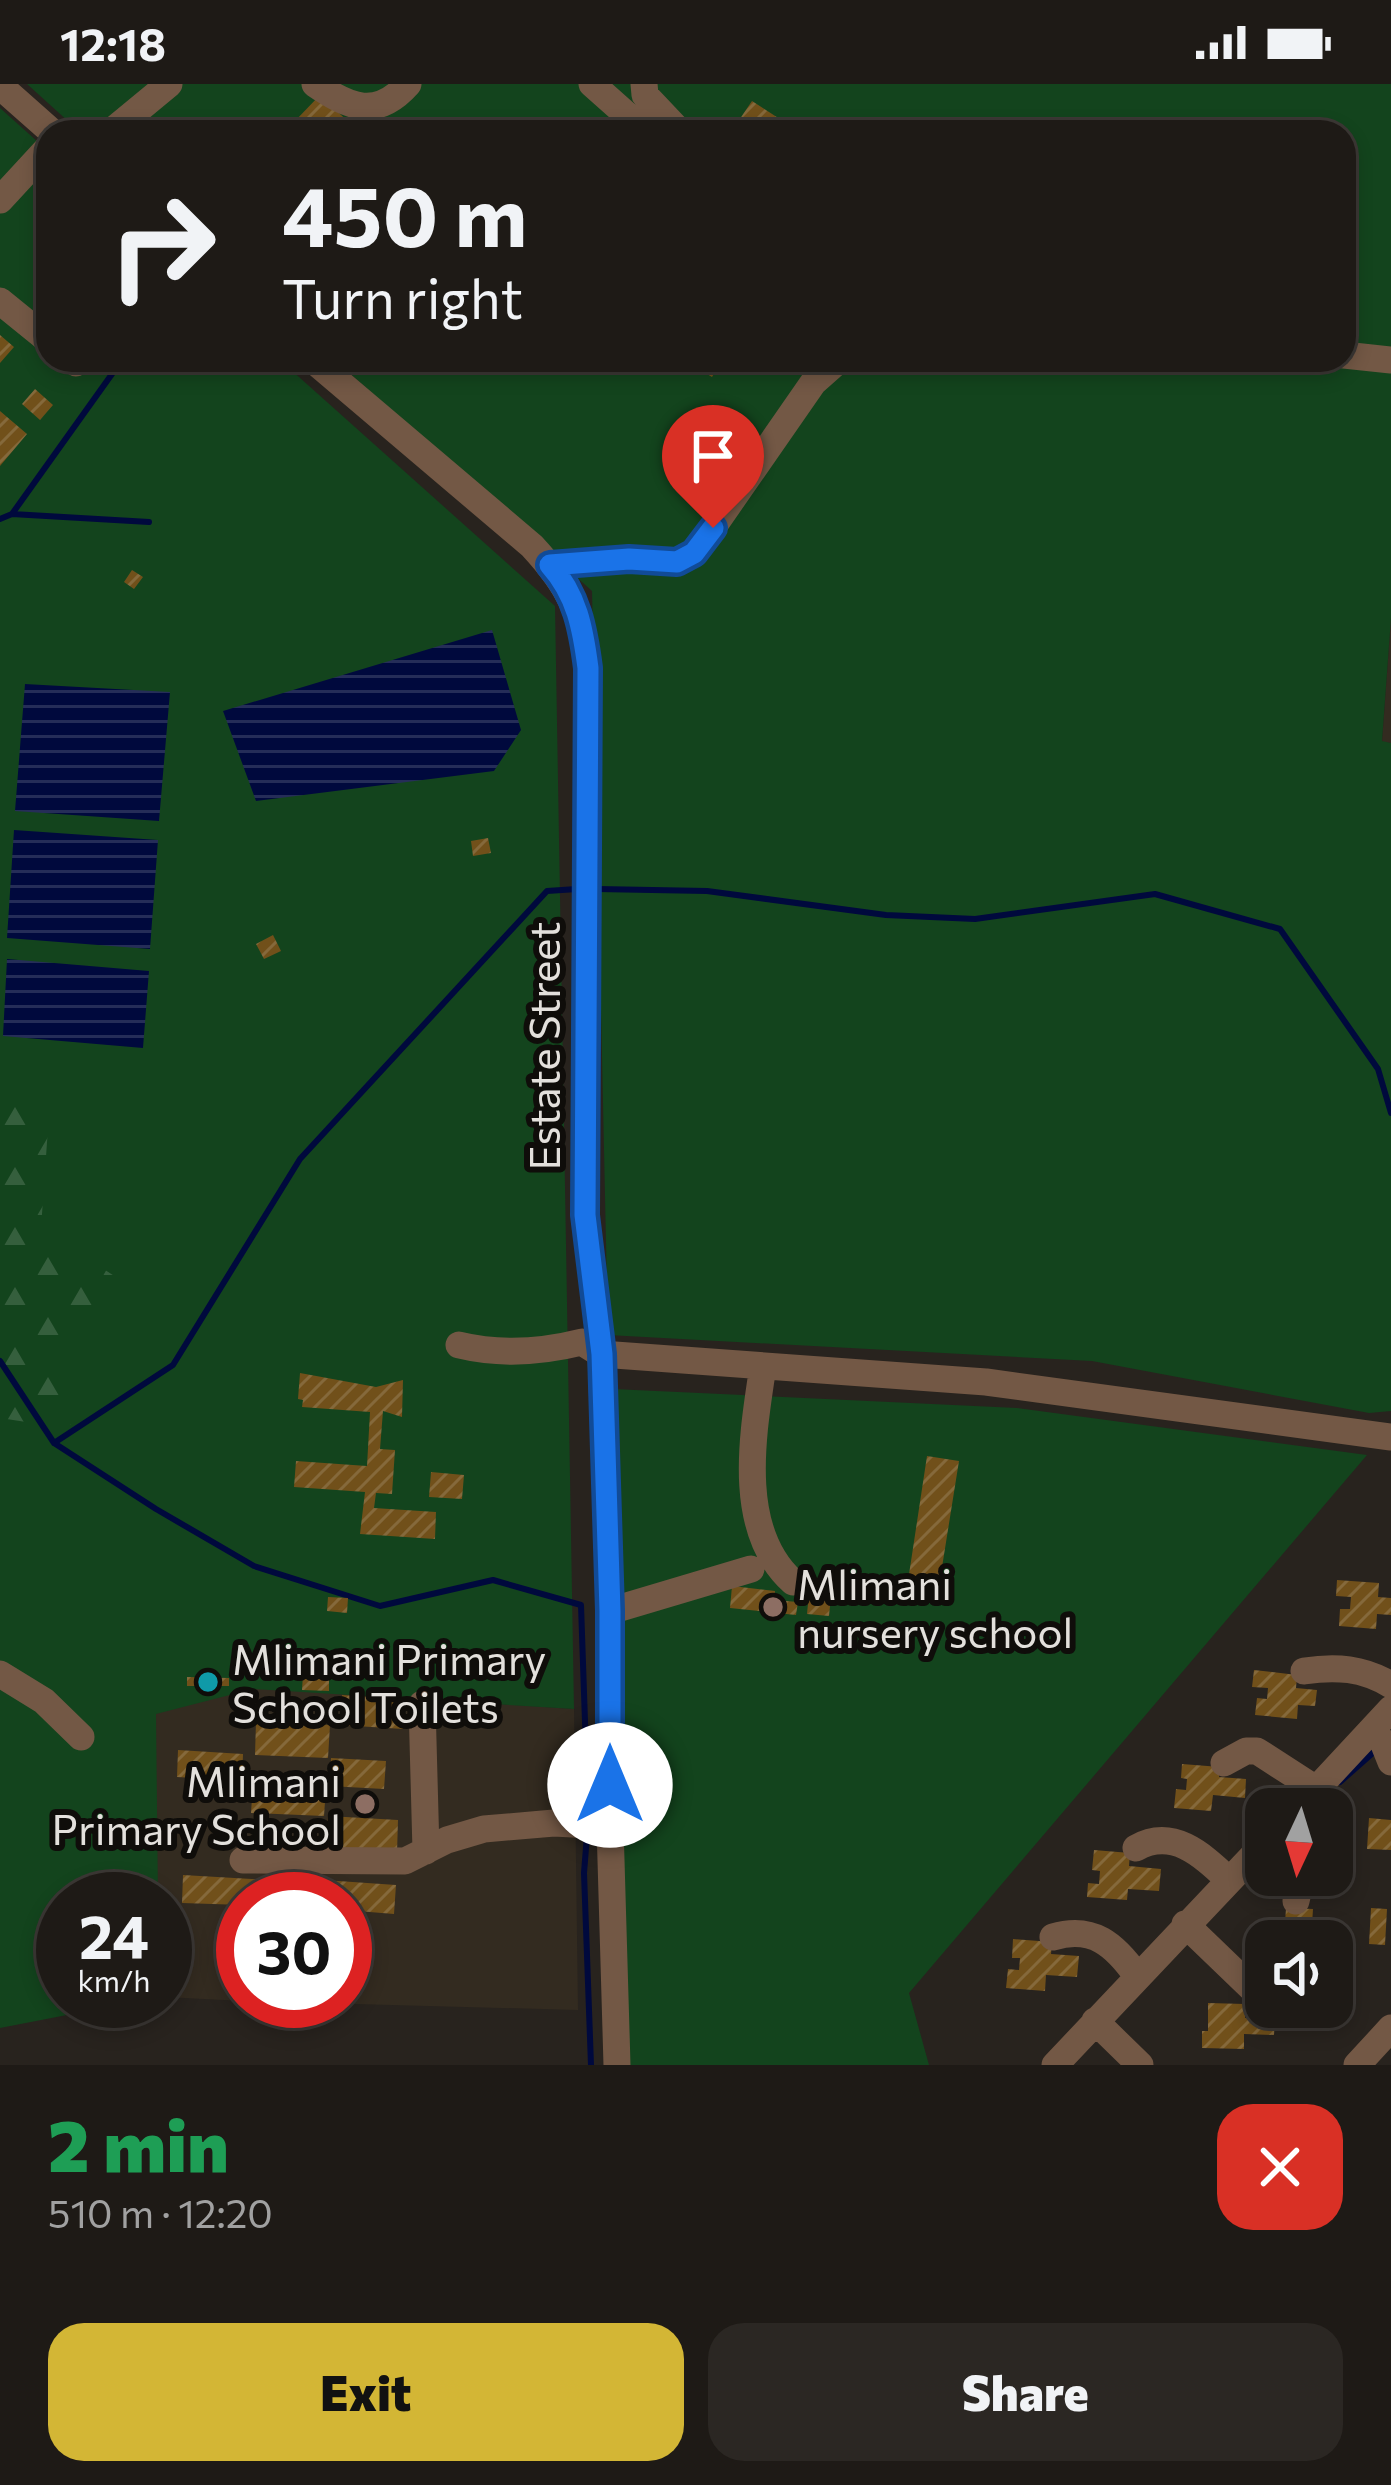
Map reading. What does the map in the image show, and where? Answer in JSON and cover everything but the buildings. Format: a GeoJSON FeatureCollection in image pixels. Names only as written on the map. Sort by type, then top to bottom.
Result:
{"type":"FeatureCollection","features":[{"type":"Feature","properties":{"kind":"street"},"geometry":{"type":"LineString","coordinates":[[126,120],[169,84]]}},
{"type":"Feature","properties":{"kind":"street"},"geometry":{"type":"LineString","coordinates":[[316,84],[362,110],[380,107],[408,84]]}},
{"type":"Feature","properties":{"kind":"street"},"geometry":{"type":"LineString","coordinates":[[592,84],[632,120]]}},
{"type":"Feature","properties":{"kind":"street"},"geometry":{"type":"LineString","coordinates":[[644,84],[645,95],[669,120]]}},
{"type":"Feature","properties":{"kind":"street"},"geometry":{"type":"LineString","coordinates":[[0,86],[38,120]]}},
{"type":"Feature","properties":{"kind":"street"},"geometry":{"type":"LineString","coordinates":[[0,200],[36,161]]}},
{"type":"Feature","properties":{"kind":"street"},"geometry":{"type":"LineString","coordinates":[[0,301],[36,330]]}},
{"type":"Feature","properties":{"kind":"street"},"geometry":{"type":"LineString","coordinates":[[1356,356],[1391,360]]}},
{"type":"Feature","properties":{"kind":"street","name":"Estate Street"},"geometry":{"type":"LineString","coordinates":[[327,372],[532,546],[563,580],[582,622],[588,668],[585,1215],[602,1354],[616,2065]]}},
{"type":"Feature","properties":{"kind":"street"},"geometry":{"type":"LineString","coordinates":[[550,565],[629,559],[677,562],[694,553],[825,372]]}},
{"type":"Feature","properties":{"kind":"street"},"geometry":{"type":"LineString","coordinates":[[459,1345],[504,1351],[582,1342],[602,1354],[986,1382],[1391,1437]]}},
{"type":"Feature","properties":{"kind":"street"},"geometry":{"type":"LineString","coordinates":[[763,1366],[756,1418],[755,1502],[762,1534],[779,1570],[793,1582]]}},
{"type":"Feature","properties":{"kind":"street"},"geometry":{"type":"LineString","coordinates":[[610,1611],[751,1569]]}},
{"type":"Feature","properties":{"kind":"street"},"geometry":{"type":"LineString","coordinates":[[1304,1670],[1331,1666],[1391,1685]]}},
{"type":"Feature","properties":{"kind":"street"},"geometry":{"type":"LineString","coordinates":[[0,1674],[44,1701],[81,1737]]}},
{"type":"Feature","properties":{"kind":"street"},"geometry":{"type":"LineString","coordinates":[[422,1704],[426,1851]]}},
{"type":"Feature","properties":{"kind":"street"},"geometry":{"type":"LineString","coordinates":[[1382,1720],[1383,1742],[1391,1762]]}},
{"type":"Feature","properties":{"kind":"street"},"geometry":{"type":"LineString","coordinates":[[1317,1788],[1382,1720]]}},
{"type":"Feature","properties":{"kind":"street"},"geometry":{"type":"LineString","coordinates":[[1224,1763],[1246,1751],[1257,1751],[1296,1788]]}},
{"type":"Feature","properties":{"kind":"street"},"geometry":{"type":"LineString","coordinates":[[243,1861],[405,1861],[484,1829],[516,1824],[610,1826]]}},
{"type":"Feature","properties":{"kind":"street"},"geometry":{"type":"LineString","coordinates":[[1136,1848],[1151,1840],[1182,1844],[1229,1880]]}},
{"type":"Feature","properties":{"kind":"street"},"geometry":{"type":"LineString","coordinates":[[1055,2065],[1245,1864]]}},
{"type":"Feature","properties":{"kind":"street"},"geometry":{"type":"LineString","coordinates":[[1185,1924],[1245,1982]]}},
{"type":"Feature","properties":{"kind":"street"},"geometry":{"type":"LineString","coordinates":[[1053,1937],[1078,1932],[1101,1938],[1137,1976]]}},
{"type":"Feature","properties":{"kind":"street"},"geometry":{"type":"LineString","coordinates":[[1095,2021],[1140,2065]]}},
{"type":"Feature","properties":{"kind":"street"},"geometry":{"type":"LineString","coordinates":[[1357,2065],[1391,2028]]}},
{"type":"Feature","properties":{"kind":"shaded area"},"geometry":{"type":"Polygon","coordinates":[[[1391,618],[1391,743],[1382,742],[1391,618]]]}},
{"type":"Feature","properties":{"kind":"shaded area"},"geometry":{"type":"Polygon","coordinates":[[[492,630],[521,730],[494,771],[256,801],[223,711],[492,630]]]}},
{"type":"Feature","properties":{"kind":"shaded area"},"geometry":{"type":"Polygon","coordinates":[[[25,684],[170,692],[159,821],[15,811],[25,684]]]}},
{"type":"Feature","properties":{"kind":"shaded area"},"geometry":{"type":"Polygon","coordinates":[[[14,830],[158,840],[150,949],[7,938],[14,830]]]}},
{"type":"Feature","properties":{"kind":"shaded area"},"geometry":{"type":"Polygon","coordinates":[[[7,959],[149,971],[143,1048],[3,1036],[7,959]]]}},
{"type":"Feature","properties":{"kind":"shaded area","name":"Mlimani Primary School"},"geometry":{"type":"Polygon","coordinates":[[[152,1681],[574,1709],[578,2010],[372,2004],[372,1872],[216,1872],[216,2000],[192,1998],[192,1872],[156,1872],[152,1681]]]}},
{"type":"Feature","properties":{"kind":"green space"},"geometry":{"type":"Polygon","coordinates":[[[27,84],[1391,84],[1391,618],[1382,741],[1391,743],[1391,1411],[1369,1413],[1092,1361],[608,1335],[592,591],[348,372],[1356,372],[1356,120],[67,120],[27,84]]]}},
{"type":"Feature","properties":{"kind":"green space"},"geometry":{"type":"Polygon","coordinates":[[[0,108],[36,140],[36,372],[293,372],[555,606],[574,1709],[253,1689],[156,1714],[158,1872],[36,1872],[36,2021],[0,2028],[0,108]]]}},
{"type":"Feature","properties":{"kind":"green space"},"geometry":{"type":"Polygon","coordinates":[[[0,1066],[48,1128],[41,1228],[125,1283],[49,1343],[72,1429],[0,1418],[0,1066]]]}},
{"type":"Feature","properties":{"kind":"green space"},"geometry":{"type":"Polygon","coordinates":[[[613,1389],[1017,1408],[1367,1455],[909,1993],[929,2065],[627,2065],[613,1389]]]}},
{"type":"Feature","properties":{"kind":"waterway"},"geometry":{"type":"LineString","coordinates":[[12,514],[113,372]]}},
{"type":"Feature","properties":{"kind":"waterway"},"geometry":{"type":"LineString","coordinates":[[0,519],[12,514],[149,522]]}},
{"type":"Feature","properties":{"kind":"waterway"},"geometry":{"type":"LineString","coordinates":[[54,1443],[173,1365],[300,1159],[547,891],[577,889]]}},
{"type":"Feature","properties":{"kind":"waterway"},"geometry":{"type":"LineString","coordinates":[[597,889],[707,891],[886,915],[975,919],[1155,894],[1280,929],[1378,1069],[1391,1113]]}},
{"type":"Feature","properties":{"kind":"waterway"},"geometry":{"type":"LineString","coordinates":[[0,1361],[54,1443],[254,1566],[380,1606],[493,1580],[581,1605],[588,1809]]}},
{"type":"Feature","properties":{"kind":"waterway"},"geometry":{"type":"LineString","coordinates":[[1340,1782],[1375,1751]]}},
{"type":"Feature","properties":{"kind":"waterway"},"geometry":{"type":"LineString","coordinates":[[587,1835],[584,1873],[591,2065]]}},
{"type":"Feature","properties":{"kind":"place","name":"Mlimani nursery school"},"geometry":{"type":"Point","coordinates":[773,1607]}},
{"type":"Feature","properties":{"kind":"place","name":"Mlimani Primary School Toilets"},"geometry":{"type":"Point","coordinates":[208,1682]}},
{"type":"Feature","properties":{"kind":"place","name":"Mlimani Primary School"},"geometry":{"type":"Point","coordinates":[365,1804]}},
{"type":"Feature","properties":{"kind":"route"},"geometry":{"type":"LineString","coordinates":[[610,1785],[602,1354],[585,1215],[588,668],[582,622],[563,580],[550,565],[629,559],[677,562],[694,553],[713,528]]}}]}
